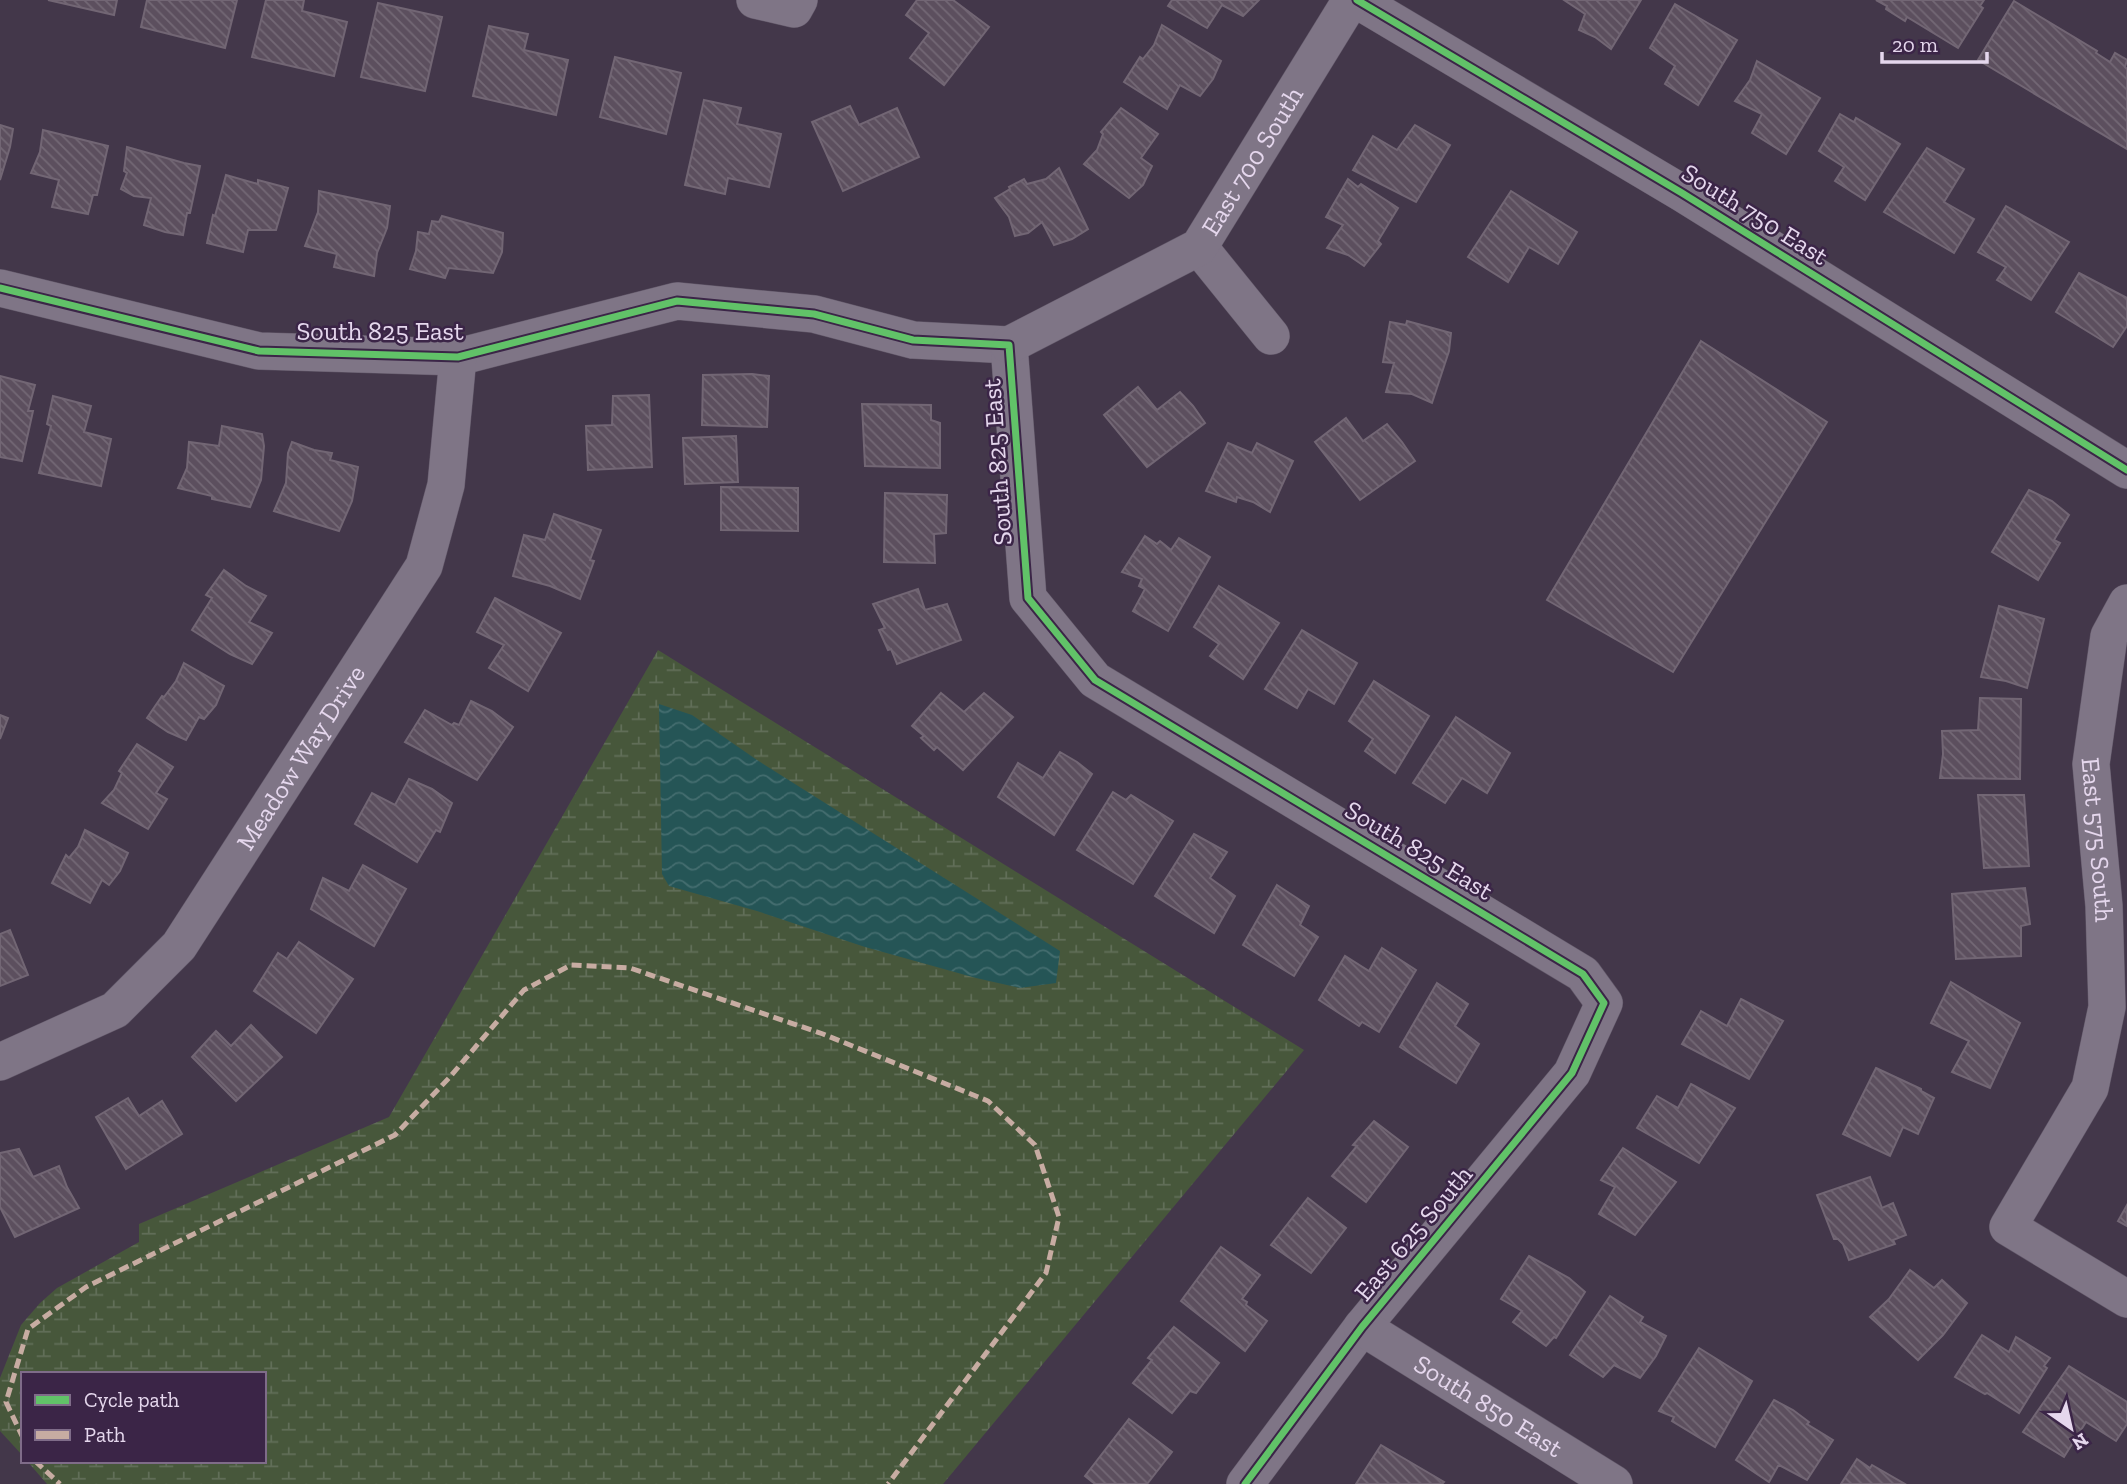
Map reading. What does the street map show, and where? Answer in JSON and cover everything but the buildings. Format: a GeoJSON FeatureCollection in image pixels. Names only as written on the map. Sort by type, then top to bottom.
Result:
{"type":"FeatureCollection","features":[{"type":"Feature","properties":{"kind":"street"},"geometry":{"type":"LineString","coordinates":[[755,0],[797,4]]}},
{"type":"Feature","properties":{"kind":"street","name":"East 700 South"},"geometry":{"type":"LineString","coordinates":[[1009,345],[1199,247],[1351,0]]}},
{"type":"Feature","properties":{"kind":"street","name":"South 750 East"},"geometry":{"type":"LineString","coordinates":[[1357,0],[1682,193],[2127,470]]}},
{"type":"Feature","properties":{"kind":"street"},"geometry":{"type":"LineString","coordinates":[[1199,247],[1271,336]]}},
{"type":"Feature","properties":{"kind":"street","name":"South 825 East"},"geometry":{"type":"LineString","coordinates":[[0,288],[260,351],[458,356],[677,301],[814,314],[913,340],[1009,345],[1028,598],[1095,680],[1583,974],[1604,1003]]}},
{"type":"Feature","properties":{"kind":"street","name":"Meadow Way Drive"},"geometry":{"type":"LineString","coordinates":[[0,1062],[115,1010],[187,935],[424,566],[446,485],[458,356]]}},
{"type":"Feature","properties":{"kind":"street","name":"East 575 South"},"geometry":{"type":"LineString","coordinates":[[2127,603],[2109,636],[2091,764],[2105,906],[2107,1007],[2090,1088],[2008,1227],[2127,1298]]}},
{"type":"Feature","properties":{"kind":"street","name":"East 625 South"},"geometry":{"type":"LineString","coordinates":[[1245,1484],[1362,1327],[1572,1073],[1604,1003]]}},
{"type":"Feature","properties":{"kind":"street","name":"South 850 East"},"geometry":{"type":"LineString","coordinates":[[1362,1327],[1614,1484]]}},
{"type":"Feature","properties":{"kind":"green space"},"geometry":{"type":"Polygon","coordinates":[[[658,650],[1304,1050],[943,1484],[47,1484],[29,1463],[266,1463],[266,1372],[21,1372],[21,1454],[0,1431],[0,1378],[21,1325],[40,1303],[57,1288],[139,1242],[139,1224],[389,1117],[658,650]]]}},
{"type":"Feature","properties":{"kind":"water"},"geometry":{"type":"Polygon","coordinates":[[[659,704],[692,715],[757,760],[1060,951],[1056,983],[1020,988],[976,978],[865,947],[757,911],[669,886],[662,874],[659,704]]]}},
{"type":"Feature","properties":{"kind":"marked path"},"geometry":{"type":"LineString","coordinates":[[21,1434],[6,1402],[28,1329],[86,1287],[395,1135],[449,1078],[524,990],[571,965],[630,968],[823,1034],[988,1101],[1035,1145],[1059,1217],[1046,1273],[888,1484]]}},
{"type":"Feature","properties":{"kind":"marked path"},"geometry":{"type":"LineString","coordinates":[[37,1463],[60,1484]]}},
{"type":"Feature","properties":{"kind":"cycle path"},"geometry":{"type":"LineString","coordinates":[[1357,0],[1682,193],[2127,470]]}},
{"type":"Feature","properties":{"kind":"cycle path"},"geometry":{"type":"LineString","coordinates":[[0,288],[259,351],[458,357],[677,301],[814,314],[913,340],[1009,345],[1028,598],[1095,680],[1583,974],[1604,1003],[1572,1073],[1362,1327],[1245,1484]]}}]}
